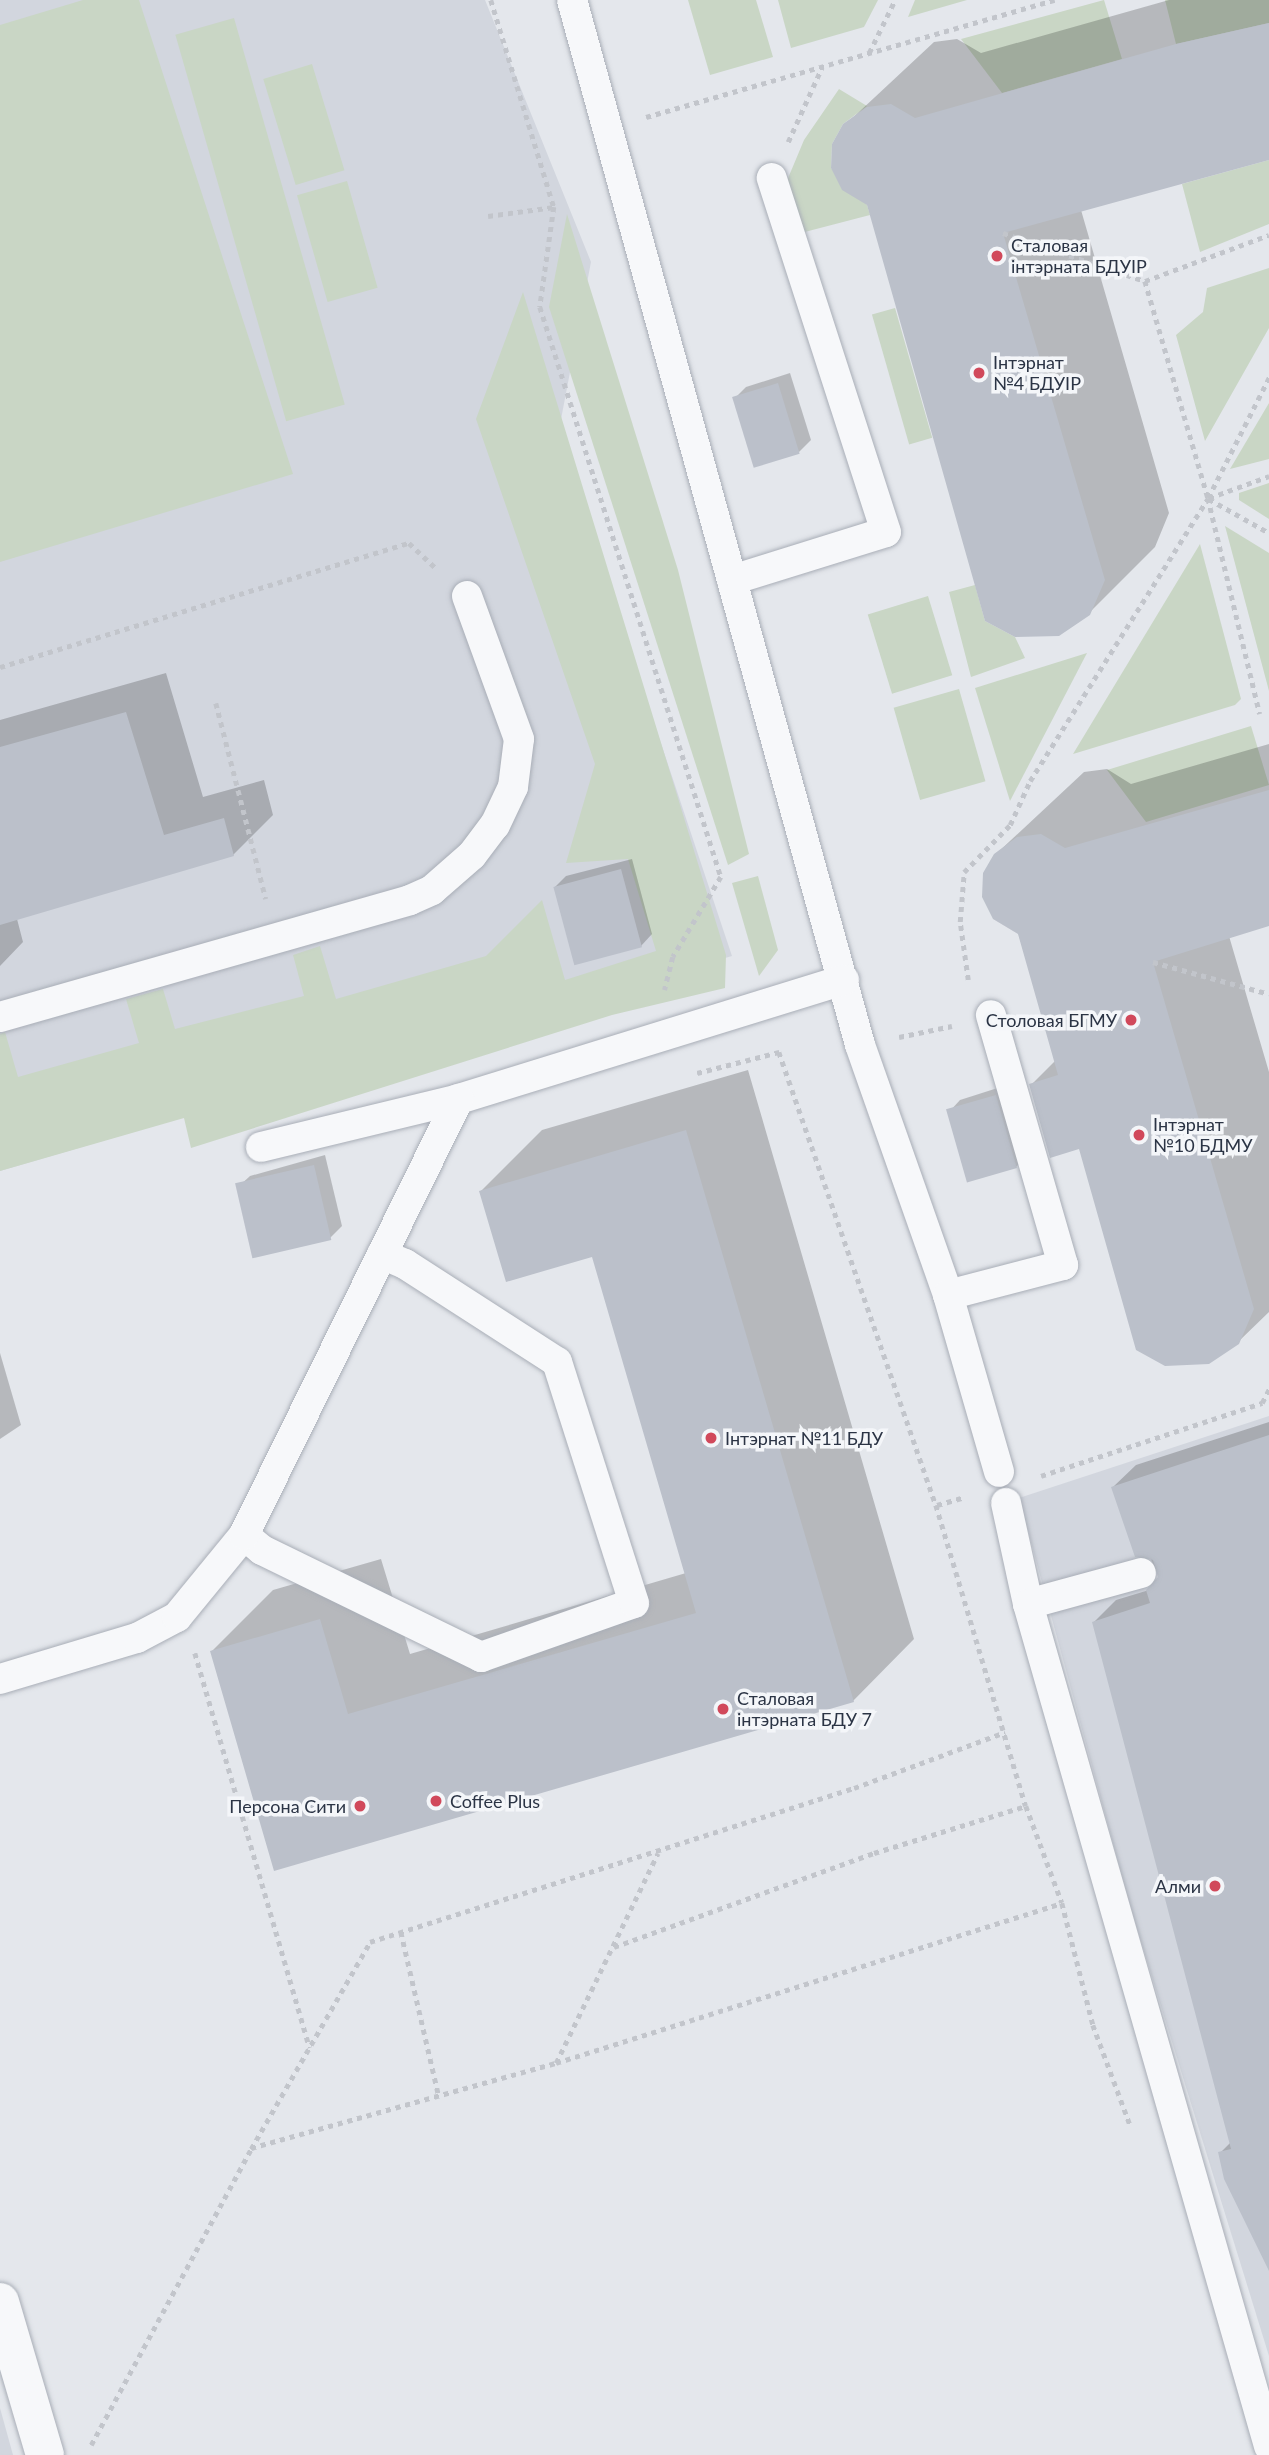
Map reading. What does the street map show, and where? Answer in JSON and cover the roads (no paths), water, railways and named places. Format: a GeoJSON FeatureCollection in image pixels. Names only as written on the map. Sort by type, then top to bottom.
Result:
{"type":"FeatureCollection","features":[{"type":"Feature","properties":{"kind":"street"},"geometry":{"type":"LineString","coordinates":[[0,2303],[45,2455]]}},
{"type":"Feature","properties":{"kind":"lane"},"geometry":{"type":"LineString","coordinates":[[572,0],[604,128],[860,1045],[948,1295],[999,1472]]}},
{"type":"Feature","properties":{"kind":"lane"},"geometry":{"type":"LineString","coordinates":[[732,580],[886,532],[772,178]]}},
{"type":"Feature","properties":{"kind":"lane"},"geometry":{"type":"LineString","coordinates":[[0,1017],[410,900],[432,890],[472,855],[495,825],[513,787],[519,739],[467,596]]}},
{"type":"Feature","properties":{"kind":"lane"},"geometry":{"type":"LineString","coordinates":[[261,1147],[459,1099],[844,980]]}},
{"type":"Feature","properties":{"kind":"lane"},"geometry":{"type":"LineString","coordinates":[[948,1295],[1063,1265],[991,1015]]}},
{"type":"Feature","properties":{"kind":"lane"},"geometry":{"type":"LineString","coordinates":[[0,1679],[137,1638],[177,1617],[244,1535],[459,1099]]}},
{"type":"Feature","properties":{"kind":"lane"},"geometry":{"type":"LineString","coordinates":[[244,1535],[262,1550],[481,1657],[634,1603],[557,1362],[405,1264],[382,1254]]}},
{"type":"Feature","properties":{"kind":"lane"},"geometry":{"type":"LineString","coordinates":[[1006,1503],[1028,1604],[1262,2384],[1269,2446]]}},
{"type":"Feature","properties":{"kind":"lane"},"geometry":{"type":"LineString","coordinates":[[1028,1604],[1141,1573]]}},
{"type":"Feature","properties":{"kind":"place","name":"Сталовая інтэрната БДУІР"},"geometry":{"type":"Point","coordinates":[997,256]}},
{"type":"Feature","properties":{"kind":"place","name":"Інтэрнат №4 БДУІР"},"geometry":{"type":"Point","coordinates":[979,373]}},
{"type":"Feature","properties":{"kind":"place","name":"Столовая БГМУ"},"geometry":{"type":"Point","coordinates":[1131,1020]}},
{"type":"Feature","properties":{"kind":"place","name":"Інтэрнат №10 БДМУ"},"geometry":{"type":"Point","coordinates":[1139,1135]}},
{"type":"Feature","properties":{"kind":"place","name":"Інтэрнат №11 БДУ"},"geometry":{"type":"Point","coordinates":[711,1438]}},
{"type":"Feature","properties":{"kind":"place","name":"Сталовая інтэрната БДУ 7"},"geometry":{"type":"Point","coordinates":[723,1709]}},
{"type":"Feature","properties":{"kind":"place","name":"Coffee Plus"},"geometry":{"type":"Point","coordinates":[436,1801]}},
{"type":"Feature","properties":{"kind":"place","name":"Персона Сити"},"geometry":{"type":"Point","coordinates":[360,1806]}},
{"type":"Feature","properties":{"kind":"place","name":"Алми"},"geometry":{"type":"Point","coordinates":[1215,1886]}}]}
